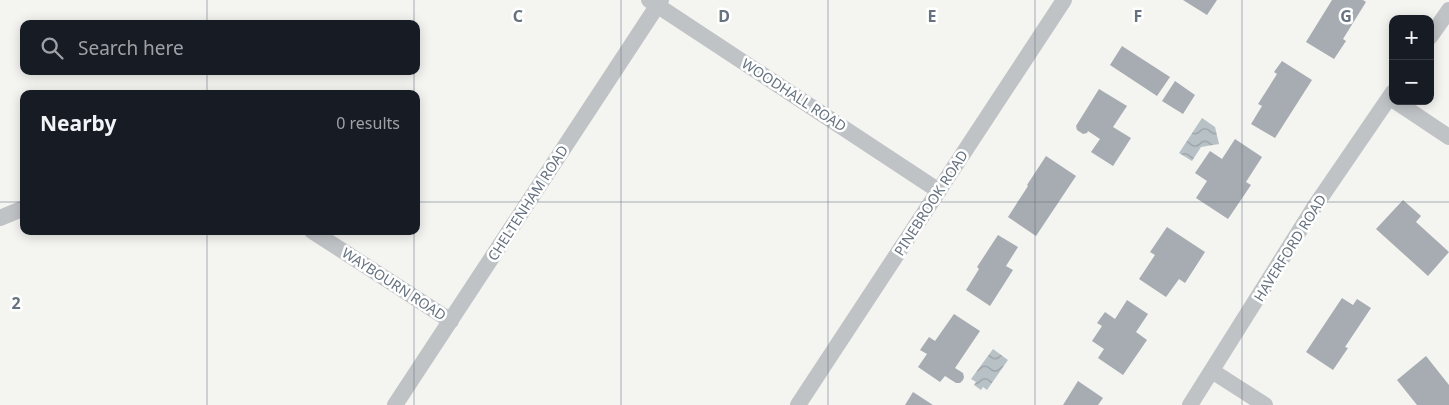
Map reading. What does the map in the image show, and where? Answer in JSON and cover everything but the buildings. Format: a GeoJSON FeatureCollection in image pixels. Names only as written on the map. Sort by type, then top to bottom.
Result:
{"type":"FeatureCollection","features":[{"type":"Feature","properties":{"kind":"street","name":"PINEBROOK ROAD"},"geometry":{"type":"LineString","coordinates":[[798,405],[1064,0]]}},
{"type":"Feature","properties":{"kind":"street","name":"WOODHALL ROAD"},"geometry":{"type":"LineString","coordinates":[[656,2],[940,191]]}},
{"type":"Feature","properties":{"kind":"street","name":"CHELTENHAM ROAD"},"geometry":{"type":"LineString","coordinates":[[395,405],[656,2]]}},
{"type":"Feature","properties":{"kind":"street"},"geometry":{"type":"LineString","coordinates":[[1434,31],[1449,10]]}},
{"type":"Feature","properties":{"kind":"street","name":"HAVERFORD ROAD"},"geometry":{"type":"LineString","coordinates":[[1190,405],[1315,206],[1389,104]]}},
{"type":"Feature","properties":{"kind":"street"},"geometry":{"type":"LineString","coordinates":[[1403,105],[1449,137]]}},
{"type":"Feature","properties":{"kind":"street"},"geometry":{"type":"LineString","coordinates":[[0,218],[20,210]]}},
{"type":"Feature","properties":{"kind":"street","name":"WAYBOURN ROAD"},"geometry":{"type":"LineString","coordinates":[[318,235],[451,321]]}},
{"type":"Feature","properties":{"kind":"street"},"geometry":{"type":"LineString","coordinates":[[1212,371],[1265,405]]}},
{"type":"Feature","properties":{"kind":"water"},"geometry":{"type":"Polygon","coordinates":[[[1202,118],[1215,127],[1219,144],[1201,147],[1192,161],[1179,153],[1202,118]]]}},
{"type":"Feature","properties":{"kind":"water"},"geometry":{"type":"Polygon","coordinates":[[[993,349],[1008,360],[987,390],[983,387],[981,390],[974,385],[976,382],[971,379],[993,349]]]}}]}
